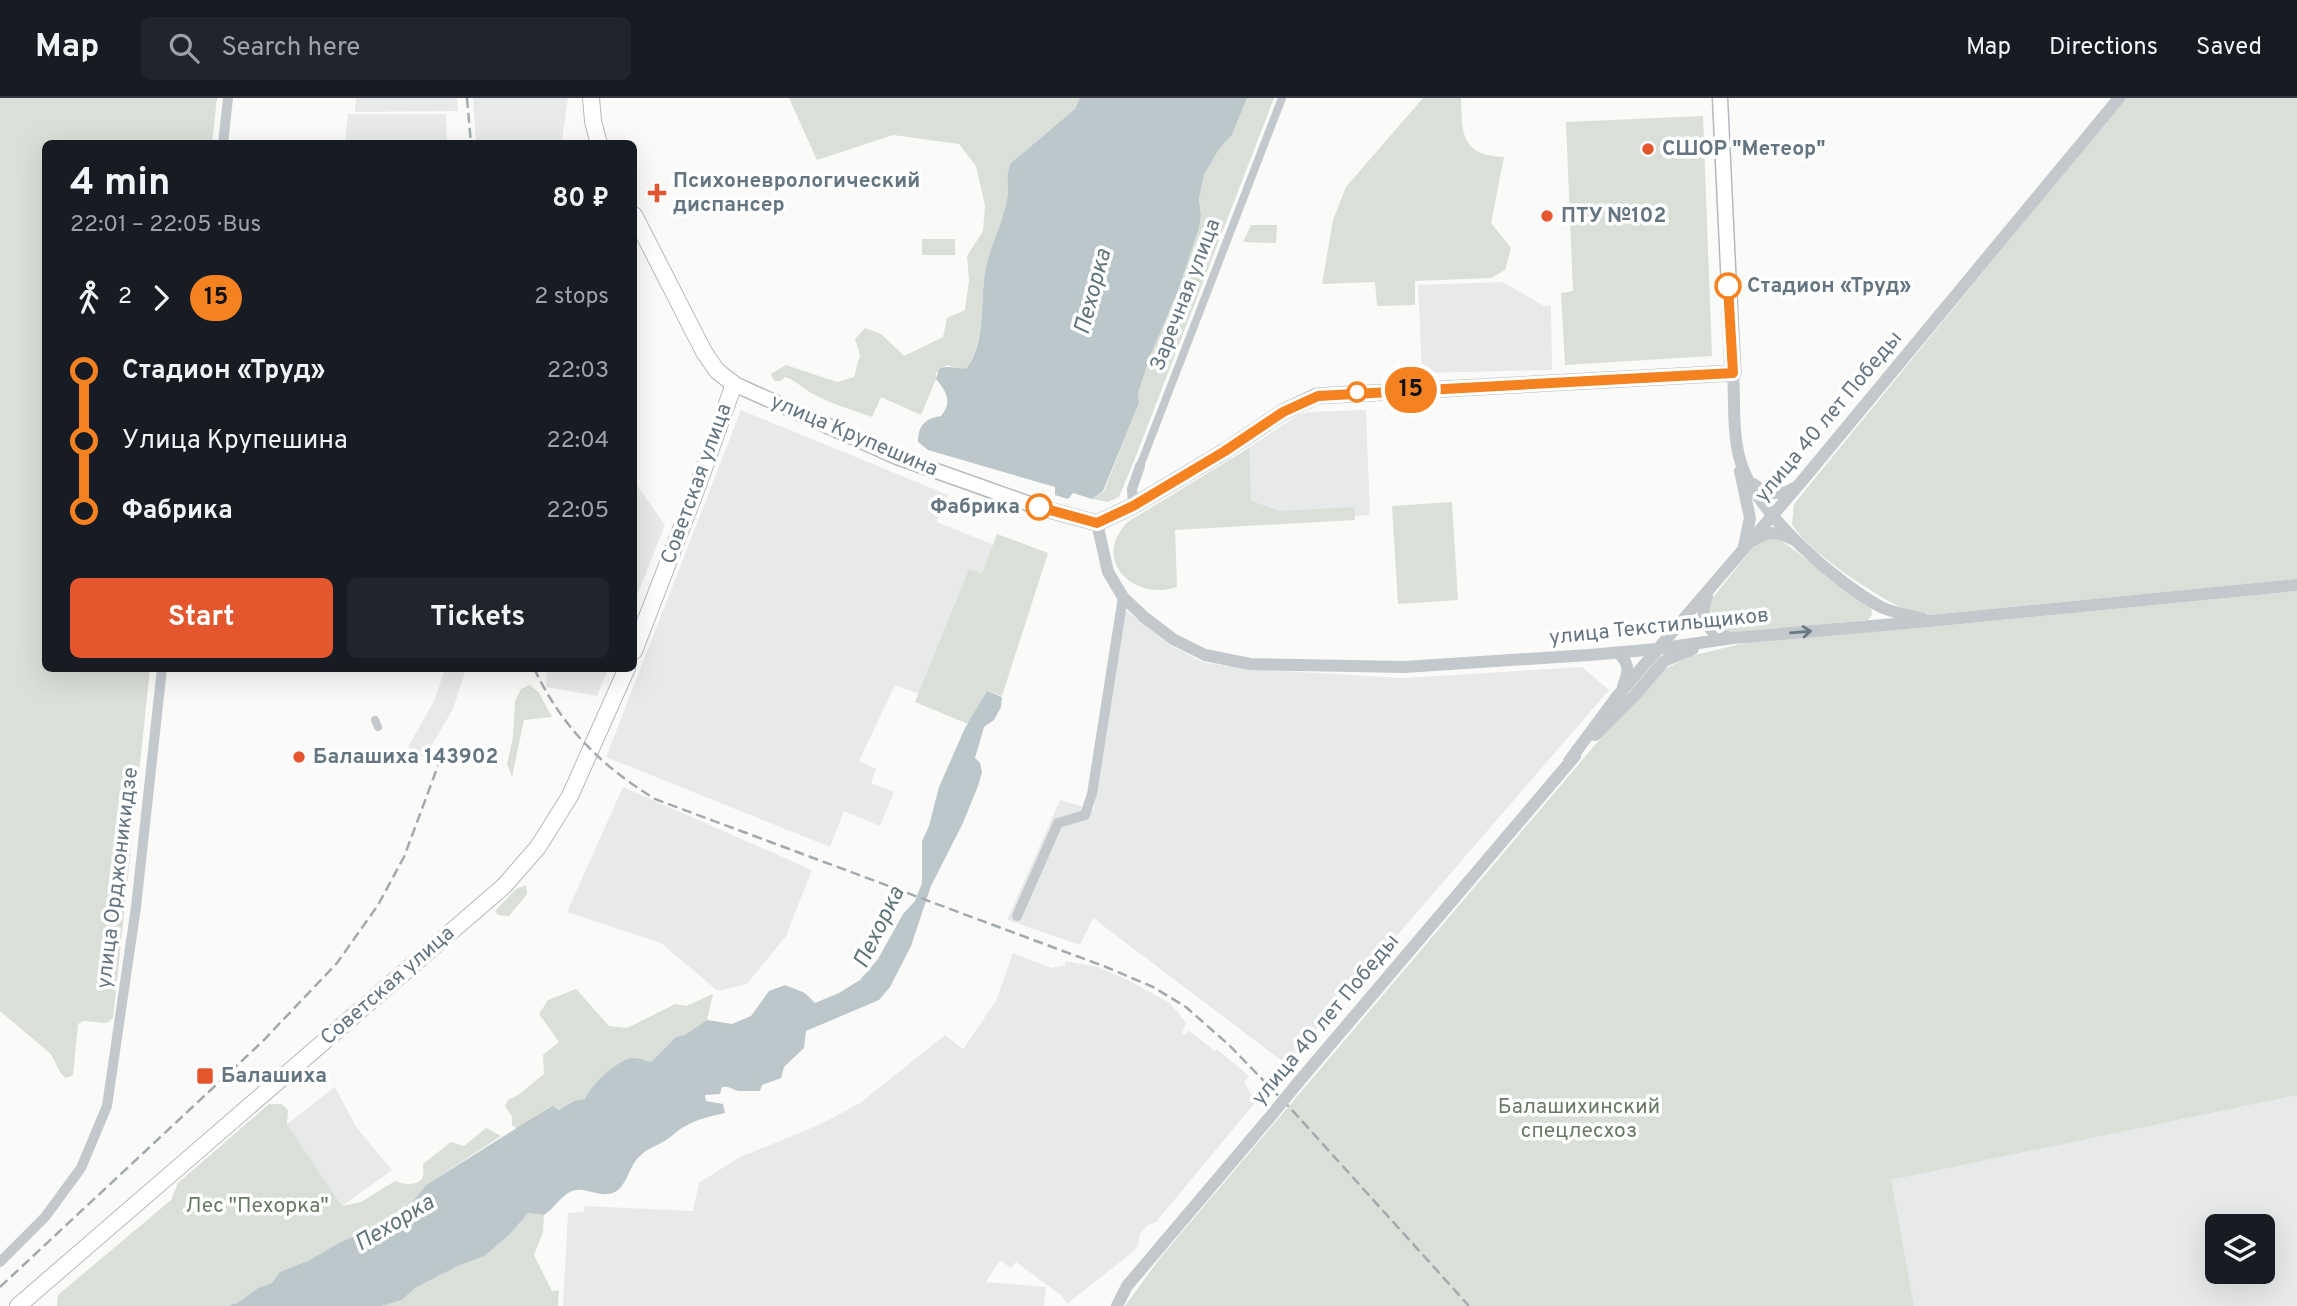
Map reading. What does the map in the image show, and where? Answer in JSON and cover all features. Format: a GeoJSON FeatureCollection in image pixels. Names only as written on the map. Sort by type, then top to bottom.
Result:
{"type":"FeatureCollection","features":[{"type":"Feature","properties":{"kind":"main road"},"geometry":{"type":"LineString","coordinates":[[591,98],[598,140]]}},
{"type":"Feature","properties":{"kind":"main road"},"geometry":{"type":"LineString","coordinates":[[1097,523],[1133,506],[1225,451],[1283,412],[1318,396],[1733,373],[1720,98]]}},
{"type":"Feature","properties":{"kind":"main road","name":"Советская улица"},"geometry":{"type":"LineString","coordinates":[[637,221],[704,352],[717,371],[734,384],[637,643]]}},
{"type":"Feature","properties":{"kind":"main road","name":"улица Крупешина"},"geometry":{"type":"LineString","coordinates":[[734,384],[897,457],[1025,503],[1097,523]]}},
{"type":"Feature","properties":{"kind":"main road","name":"Советская улица"},"geometry":{"type":"LineString","coordinates":[[18,1306],[504,886],[538,847],[570,796],[625,672]]}},
{"type":"Feature","properties":{"kind":"street"},"geometry":{"type":"LineString","coordinates":[[223,140],[228,98]]}},
{"type":"Feature","properties":{"kind":"street","name":"Заречная улица"},"geometry":{"type":"LineString","coordinates":[[1133,506],[1132,489],[1140,466],[1283,98]]}},
{"type":"Feature","properties":{"kind":"street","name":"улица 40 лет Победы"},"geometry":{"type":"LineString","coordinates":[[1117,1306],[1127,1286],[1569,761],[1615,699],[1802,481],[2119,98]]}},
{"type":"Feature","properties":{"kind":"street"},"geometry":{"type":"LineString","coordinates":[[1733,373],[1738,454],[1750,518],[1746,538],[1738,555]]}},
{"type":"Feature","properties":{"kind":"street"},"geometry":{"type":"LineString","coordinates":[[1738,454],[1746,476],[1773,515],[1831,572],[1883,608],[1930,621]]}},
{"type":"Feature","properties":{"kind":"street"},"geometry":{"type":"LineString","coordinates":[[1746,476],[1759,488],[1775,494],[1787,492],[1802,481]]}},
{"type":"Feature","properties":{"kind":"street"},"geometry":{"type":"LineString","coordinates":[[1797,541],[1788,524],[1787,511],[1802,481]]}},
{"type":"Feature","properties":{"kind":"street","name":"улица Текстильщиков"},"geometry":{"type":"LineString","coordinates":[[1097,523],[1108,572],[1122,597],[1173,639],[1205,655],[1250,664],[1404,667],[1618,653],[1733,638],[2297,585]]}},
{"type":"Feature","properties":{"kind":"street"},"geometry":{"type":"LineString","coordinates":[[1738,555],[1767,533],[1780,534],[1797,541]]}},
{"type":"Feature","properties":{"kind":"street"},"geometry":{"type":"LineString","coordinates":[[1712,587],[1704,607],[1704,623],[1715,633],[1733,638]]}},
{"type":"Feature","properties":{"kind":"street"},"geometry":{"type":"LineString","coordinates":[[1017,916],[1058,822],[1085,815],[1089,804],[1122,597]]}},
{"type":"Feature","properties":{"kind":"street"},"geometry":{"type":"LineString","coordinates":[[1872,626],[1883,621],[1883,608]]}},
{"type":"Feature","properties":{"kind":"street","name":"улица 40 лет Победы"},"geometry":{"type":"LineString","coordinates":[[1569,761],[1635,695],[1664,661],[1680,653],[1733,638]]}},
{"type":"Feature","properties":{"kind":"street"},"geometry":{"type":"LineString","coordinates":[[1615,699],[1628,673],[1626,662],[1618,653]]}},
{"type":"Feature","properties":{"kind":"street","name":"улица Орджоникидзе"},"geometry":{"type":"LineString","coordinates":[[0,1262],[45,1217],[81,1168],[102,1120],[111,1091],[136,907],[162,672]]}},
{"type":"Feature","properties":{"kind":"shaded area"},"geometry":{"type":"Polygon","coordinates":[[[356,98],[457,98],[458,111],[355,112],[356,98]]]}},
{"type":"Feature","properties":{"kind":"shaded area"},"geometry":{"type":"Polygon","coordinates":[[[473,98],[568,98],[562,140],[476,140],[473,98]]]}},
{"type":"Feature","properties":{"kind":"shaded area"},"geometry":{"type":"Polygon","coordinates":[[[348,114],[446,114],[447,140],[345,140],[348,114]]]}},
{"type":"Feature","properties":{"kind":"shaded area"},"geometry":{"type":"Polygon","coordinates":[[[1503,282],[1544,306],[1551,306],[1552,370],[1422,373],[1418,285],[1503,282]]]}},
{"type":"Feature","properties":{"kind":"shaded area","name":"Фабрика"},"geometry":{"type":"Polygon","coordinates":[[[741,410],[948,495],[937,522],[994,545],[982,575],[969,569],[919,694],[895,685],[859,761],[876,769],[871,783],[894,792],[880,826],[844,811],[830,847],[606,757],[741,410]]]}},
{"type":"Feature","properties":{"kind":"shaded area"},"geometry":{"type":"Polygon","coordinates":[[[1366,410],[1370,515],[1243,522],[1242,452],[1298,415],[1309,412],[1366,410]]]}},
{"type":"Feature","properties":{"kind":"shaded area"},"geometry":{"type":"Polygon","coordinates":[[[637,485],[665,525],[637,595],[637,485]]]}},
{"type":"Feature","properties":{"kind":"shaded area"},"geometry":{"type":"Polygon","coordinates":[[[1123,608],[1169,644],[1202,662],[1248,669],[1404,678],[1582,667],[1609,690],[1286,1064],[1093,918],[1080,945],[1007,920],[1060,800],[1094,810],[1123,608]]]}},
{"type":"Feature","properties":{"kind":"shaded area"},"geometry":{"type":"Polygon","coordinates":[[[444,672],[465,672],[453,709],[425,757],[408,747],[434,701],[444,672]]]}},
{"type":"Feature","properties":{"kind":"shaded area"},"geometry":{"type":"Polygon","coordinates":[[[547,672],[607,672],[597,696],[546,687],[547,672]]]}},
{"type":"Feature","properties":{"kind":"shaded area"},"geometry":{"type":"Polygon","coordinates":[[[623,787],[812,870],[786,936],[747,984],[718,991],[661,943],[567,912],[623,787]]]}},
{"type":"Feature","properties":{"kind":"shaded area"},"geometry":{"type":"Polygon","coordinates":[[[1013,953],[1052,968],[1065,965],[1065,961],[1098,967],[1170,1003],[1186,1023],[1182,1033],[1186,1035],[1188,1030],[1215,1051],[1217,1049],[1249,1076],[1244,1082],[1251,1094],[1258,1099],[1156,1222],[1146,1226],[1134,1251],[1067,1304],[1062,1296],[1016,1262],[1011,1268],[1000,1260],[986,1282],[1046,1287],[1044,1306],[563,1306],[568,1213],[584,1212],[584,1206],[693,1211],[699,1183],[738,1158],[821,1124],[860,1103],[945,1035],[963,1049],[996,1001],[1013,953]]]}},
{"type":"Feature","properties":{"kind":"shaded area"},"geometry":{"type":"Polygon","coordinates":[[[335,1087],[356,1127],[392,1170],[342,1206],[287,1124],[335,1087]]]}},
{"type":"Feature","properties":{"kind":"shaded area"},"geometry":{"type":"Polygon","coordinates":[[[2297,1095],[2297,1306],[1914,1306],[1890,1180],[2297,1095]]]}},
{"type":"Feature","properties":{"kind":"green space"},"geometry":{"type":"Polygon","coordinates":[[[0,98],[217,98],[212,140],[42,140],[42,672],[150,672],[113,1018],[107,1023],[83,1021],[78,1024],[73,1075],[66,1078],[61,1074],[51,1054],[0,1011],[0,98]]]}},
{"type":"Feature","properties":{"kind":"green space"},"geometry":{"type":"Polygon","coordinates":[[[789,98],[1080,98],[1075,109],[1011,163],[1007,200],[985,273],[977,346],[967,368],[959,369],[947,365],[936,373],[921,415],[881,397],[872,417],[820,398],[785,377],[781,381],[774,381],[771,374],[786,365],[837,382],[854,377],[860,355],[855,339],[865,328],[881,334],[904,356],[943,337],[947,318],[965,310],[969,280],[967,256],[983,231],[985,205],[976,166],[959,144],[893,135],[817,160],[789,98]]]}},
{"type":"Feature","properties":{"kind":"green space"},"geometry":{"type":"Polygon","coordinates":[[[1247,98],[1274,98],[1119,497],[1108,502],[1092,499],[1104,491],[1139,403],[1138,393],[1151,354],[1178,291],[1199,228],[1199,198],[1204,175],[1219,149],[1232,135],[1247,98]]]}},
{"type":"Feature","properties":{"kind":"green space"},"geometry":{"type":"Polygon","coordinates":[[[1423,98],[1461,98],[1464,132],[1472,147],[1479,152],[1504,157],[1491,223],[1511,248],[1505,270],[1491,278],[1415,281],[1415,305],[1377,306],[1375,282],[1322,284],[1333,220],[1346,187],[1423,98]]]}},
{"type":"Feature","properties":{"kind":"green space"},"geometry":{"type":"Polygon","coordinates":[[[2125,98],[2297,98],[2297,579],[1930,615],[1903,608],[1854,579],[1810,545],[1792,524],[1794,504],[2125,98]]]}},
{"type":"Feature","properties":{"kind":"green space"},"geometry":{"type":"Polygon","coordinates":[[[1703,116],[1712,356],[1565,365],[1561,293],[1573,291],[1566,122],[1703,116]]]}},
{"type":"Feature","properties":{"kind":"green space"},"geometry":{"type":"Polygon","coordinates":[[[1251,225],[1277,225],[1276,243],[1243,242],[1251,225]]]}},
{"type":"Feature","properties":{"kind":"green space"},"geometry":{"type":"Polygon","coordinates":[[[922,239],[955,239],[955,255],[922,255],[922,239]]]}},
{"type":"Feature","properties":{"kind":"green space"},"geometry":{"type":"Polygon","coordinates":[[[1249,448],[1251,501],[1280,511],[1354,507],[1355,520],[1175,530],[1177,587],[1161,590],[1146,588],[1132,583],[1122,574],[1115,563],[1114,549],[1118,535],[1129,521],[1249,448]]]}},
{"type":"Feature","properties":{"kind":"green space"},"geometry":{"type":"Polygon","coordinates":[[[1452,502],[1458,600],[1398,604],[1392,506],[1452,502]]]}},
{"type":"Feature","properties":{"kind":"green space"},"geometry":{"type":"Polygon","coordinates":[[[997,534],[1048,553],[1002,696],[987,691],[968,724],[915,702],[969,569],[982,574],[997,534]]]}},
{"type":"Feature","properties":{"kind":"green space"},"geometry":{"type":"Polygon","coordinates":[[[1778,538],[1871,608],[1872,615],[1868,620],[1725,633],[1712,627],[1707,607],[1710,601],[1758,541],[1778,538]]]}},
{"type":"Feature","properties":{"kind":"green space","name":"Балашихинский спецлесхоз"},"geometry":{"type":"Polygon","coordinates":[[[2297,591],[2297,1095],[1891,1180],[1914,1306],[1125,1306],[1160,1258],[1656,673],[1691,656],[1756,640],[1931,627],[2297,591]]]}},
{"type":"Feature","properties":{"kind":"green space"},"geometry":{"type":"Polygon","coordinates":[[[530,685],[539,693],[552,717],[524,720],[512,777],[507,764],[513,737],[515,701],[521,689],[530,685]]]}},
{"type":"Feature","properties":{"kind":"green space"},"geometry":{"type":"Polygon","coordinates":[[[526,885],[527,894],[509,916],[498,915],[495,911],[516,889],[526,885]]]}},
{"type":"Feature","properties":{"kind":"green space"},"geometry":{"type":"Polygon","coordinates":[[[576,989],[609,1026],[627,1028],[675,1004],[686,1006],[713,994],[707,1020],[685,1036],[676,1037],[651,1062],[633,1058],[585,1099],[574,1101],[559,1110],[551,1106],[517,1129],[512,1125],[512,1117],[505,1106],[508,1100],[544,1074],[543,1055],[559,1042],[539,1014],[548,1000],[576,989]]]}},
{"type":"Feature","properties":{"kind":"green space","name":"Лес \"Пехорка\""},"geometry":{"type":"Polygon","coordinates":[[[269,1104],[282,1104],[288,1110],[287,1124],[342,1206],[361,1202],[395,1181],[406,1184],[418,1182],[423,1177],[423,1164],[451,1142],[464,1146],[486,1128],[501,1136],[426,1185],[405,1212],[337,1244],[272,1283],[258,1288],[237,1303],[227,1306],[57,1306],[58,1295],[171,1200],[178,1183],[269,1104]]]}},
{"type":"Feature","properties":{"kind":"green space"},"geometry":{"type":"Polygon","coordinates":[[[528,1213],[544,1215],[543,1232],[534,1255],[552,1291],[559,1290],[558,1306],[382,1306],[402,1300],[415,1288],[458,1266],[485,1256],[512,1232],[528,1213]]]}},
{"type":"Feature","properties":{"kind":"water","name":"Пехорка"},"geometry":{"type":"Polygon","coordinates":[[[1080,98],[1247,98],[1232,135],[1219,149],[1204,175],[1199,198],[1199,228],[1178,291],[1151,354],[1138,393],[1139,403],[1103,491],[1092,499],[1073,493],[1068,499],[1055,495],[1055,487],[928,450],[918,442],[919,431],[924,423],[941,416],[947,406],[945,392],[936,379],[939,369],[967,368],[977,346],[985,273],[1007,200],[1011,163],[1075,109],[1080,98]]]}},
{"type":"Feature","properties":{"kind":"water","name":"Пехорка"},"geometry":{"type":"Polygon","coordinates":[[[987,691],[1002,697],[1001,707],[994,720],[984,727],[975,758],[980,763],[982,772],[978,786],[963,823],[931,886],[911,946],[890,987],[879,1000],[806,1031],[804,1048],[784,1067],[781,1078],[762,1085],[760,1091],[738,1091],[722,1087],[720,1094],[705,1095],[706,1101],[723,1104],[725,1113],[689,1124],[645,1151],[615,1192],[603,1194],[574,1190],[544,1215],[528,1213],[512,1232],[485,1256],[458,1266],[415,1288],[402,1300],[382,1306],[227,1306],[272,1283],[280,1272],[308,1261],[405,1212],[426,1185],[552,1106],[559,1110],[574,1101],[585,1099],[598,1081],[620,1063],[633,1058],[651,1062],[676,1037],[685,1035],[707,1020],[732,1024],[751,1016],[769,991],[785,985],[805,993],[815,1003],[860,980],[878,959],[903,914],[915,901],[922,883],[922,841],[929,826],[939,787],[965,728],[987,691]]]}},
{"type":"Feature","properties":{"kind":"railway"},"geometry":{"type":"LineString","coordinates":[[467,98],[471,140]]}},
{"type":"Feature","properties":{"kind":"railway"},"geometry":{"type":"LineString","coordinates":[[536,672],[557,708],[584,743],[617,773],[655,799],[1106,967],[1153,987],[1186,1007],[1230,1046],[1292,1110],[1469,1306]]}},
{"type":"Feature","properties":{"kind":"railway"},"geometry":{"type":"LineString","coordinates":[[0,1287],[262,1042],[337,963],[378,905],[404,857],[445,747]]}},
{"type":"Feature","properties":{"kind":"bus line","name":"15"},"geometry":{"type":"LineString","coordinates":[[1039,507],[1097,523],[1133,506],[1225,451],[1283,412],[1299,403],[1326,394],[1733,373],[1728,286]]}},
{"type":"Feature","properties":{"kind":"place","name":"СШОР \"Метеор\""},"geometry":{"type":"Point","coordinates":[1648,149]}},
{"type":"Feature","properties":{"kind":"place","name":"Психоневрологический диспансер"},"geometry":{"type":"Point","coordinates":[657,193]}},
{"type":"Feature","properties":{"kind":"place","name":"ПТУ №102"},"geometry":{"type":"Point","coordinates":[1547,216]}},
{"type":"Feature","properties":{"kind":"place","name":"Стадион «Труд»"},"geometry":{"type":"Point","coordinates":[1728,286]}},
{"type":"Feature","properties":{"kind":"place","name":"Фабрика"},"geometry":{"type":"Point","coordinates":[1039,507]}},
{"type":"Feature","properties":{"kind":"place","name":"Балашиха 143902"},"geometry":{"type":"Point","coordinates":[299,757]}},
{"type":"Feature","properties":{"kind":"place","name":"Балашиха"},"geometry":{"type":"Point","coordinates":[205,1076]}}]}
